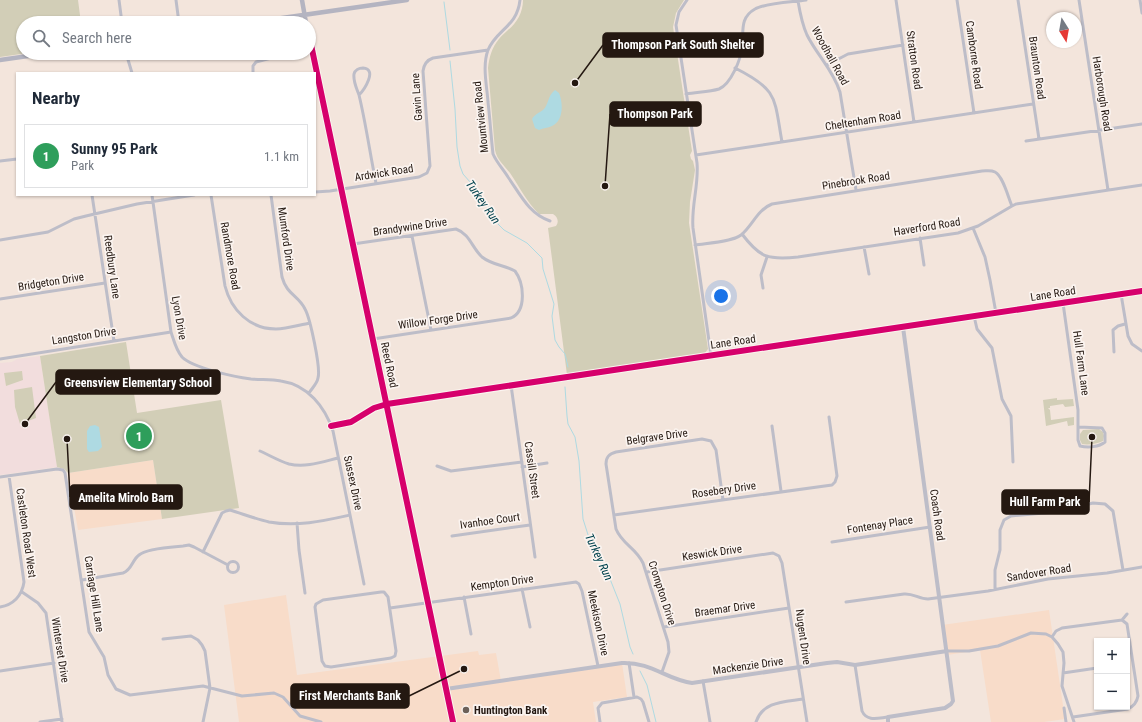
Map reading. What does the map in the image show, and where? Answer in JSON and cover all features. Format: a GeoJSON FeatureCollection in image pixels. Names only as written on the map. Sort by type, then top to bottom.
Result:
{"type":"FeatureCollection","features":[{"type":"Feature","properties":{"kind":"main road"},"geometry":{"type":"LineString","coordinates":[[302,0],[305,15]]}},
{"type":"Feature","properties":{"kind":"main road"},"geometry":{"type":"LineString","coordinates":[[298,16],[407,0]]}},
{"type":"Feature","properties":{"kind":"main road"},"geometry":{"type":"LineString","coordinates":[[0,60],[16,58]]}},
{"type":"Feature","properties":{"kind":"main road","name":"Reed Road"},"geometry":{"type":"LineString","coordinates":[[314,60],[453,722]]}},
{"type":"Feature","properties":{"kind":"street"},"geometry":{"type":"LineString","coordinates":[[119,0],[121,16]]}},
{"type":"Feature","properties":{"kind":"street"},"geometry":{"type":"LineString","coordinates":[[176,0],[178,16]]}},
{"type":"Feature","properties":{"kind":"street"},"geometry":{"type":"LineString","coordinates":[[488,50],[496,38],[515,18],[520,0]]}},
{"type":"Feature","properties":{"kind":"street"},"geometry":{"type":"LineString","coordinates":[[687,0],[679,12],[676,25],[696,155],[697,180],[692,218],[712,355]]}},
{"type":"Feature","properties":{"kind":"street"},"geometry":{"type":"LineString","coordinates":[[686,94],[719,89],[728,82],[741,53],[742,26],[744,20],[750,12],[762,6],[806,0]]}},
{"type":"Feature","properties":{"kind":"street","name":"Stratton Road"},"geometry":{"type":"LineString","coordinates":[[896,0],[914,122]]}},
{"type":"Feature","properties":{"kind":"street","name":"Camborne Road"},"geometry":{"type":"LineString","coordinates":[[957,0],[974,113]]}},
{"type":"Feature","properties":{"kind":"street","name":"Braunton Road"},"geometry":{"type":"LineString","coordinates":[[1018,0],[1039,139]]}},
{"type":"Feature","properties":{"kind":"street","name":"Harborough Road"},"geometry":{"type":"LineString","coordinates":[[1079,0],[1108,190]]}},
{"type":"Feature","properties":{"kind":"street"},"geometry":{"type":"LineString","coordinates":[[1140,0],[1142,13]]}},
{"type":"Feature","properties":{"kind":"street","name":"Woodhall Road"},"geometry":{"type":"LineString","coordinates":[[798,1],[803,25],[807,34],[834,77],[840,92],[856,190]]}},
{"type":"Feature","properties":{"kind":"street"},"geometry":{"type":"LineString","coordinates":[[827,65],[848,54],[902,45]]}},
{"type":"Feature","properties":{"kind":"street","name":"Gavin Lane"},"geometry":{"type":"LineString","coordinates":[[429,170],[430,156],[423,71],[424,66],[434,58],[488,50]]}},
{"type":"Feature","properties":{"kind":"street","name":"Mountview Road"},"geometry":{"type":"LineString","coordinates":[[488,50],[486,57],[486,75],[493,154],[498,164],[508,176],[524,202],[540,218],[550,221]]}},
{"type":"Feature","properties":{"kind":"street"},"geometry":{"type":"LineString","coordinates":[[128,60],[132,72]]}},
{"type":"Feature","properties":{"kind":"street"},"geometry":{"type":"LineString","coordinates":[[253,72],[253,66],[256,62],[264,60]]}},
{"type":"Feature","properties":{"kind":"street"},"geometry":{"type":"LineString","coordinates":[[359,95],[370,77],[365,68],[359,68],[354,75],[376,183]]}},
{"type":"Feature","properties":{"kind":"street"},"geometry":{"type":"LineString","coordinates":[[735,68],[756,78],[771,94],[776,106],[782,142]]}},
{"type":"Feature","properties":{"kind":"street","name":"Cheltenham Road"},"geometry":{"type":"LineString","coordinates":[[696,155],[1033,104]]}},
{"type":"Feature","properties":{"kind":"street"},"geometry":{"type":"LineString","coordinates":[[1026,141],[1142,124]]}},
{"type":"Feature","properties":{"kind":"street"},"geometry":{"type":"LineString","coordinates":[[0,161],[16,159]]}},
{"type":"Feature","properties":{"kind":"street","name":"Ardwick Road"},"geometry":{"type":"LineString","coordinates":[[316,192],[418,177],[425,175],[429,170]]}},
{"type":"Feature","properties":{"kind":"street","name":"Pinebrook Road"},"geometry":{"type":"LineString","coordinates":[[742,234],[764,208],[772,204],[989,170],[995,172],[1000,177],[1012,206]]}},
{"type":"Feature","properties":{"kind":"street","name":"Haverford Road"},"geometry":{"type":"LineString","coordinates":[[767,257],[783,258],[958,233],[988,221],[1012,206],[1142,185]]}},
{"type":"Feature","properties":{"kind":"street","name":"Reedbury Lane"},"geometry":{"type":"LineString","coordinates":[[92,196],[114,341]]}},
{"type":"Feature","properties":{"kind":"street","name":"Lyon Drive"},"geometry":{"type":"LineString","coordinates":[[152,196],[172,332],[177,350],[183,358],[198,366],[249,379],[288,382],[309,393]]}},
{"type":"Feature","properties":{"kind":"street"},"geometry":{"type":"LineString","coordinates":[[0,240],[48,232],[74,219],[95,214],[153,201],[187,196]]}},
{"type":"Feature","properties":{"kind":"street","name":"Randmore Road"},"geometry":{"type":"LineString","coordinates":[[211,196],[225,286],[229,299],[238,312],[253,324],[268,328],[278,329],[310,323]]}},
{"type":"Feature","properties":{"kind":"street","name":"Mumford Drive"},"geometry":{"type":"LineString","coordinates":[[271,196],[284,284],[287,290],[302,303],[310,323],[319,373],[316,385],[309,393]]}},
{"type":"Feature","properties":{"kind":"street"},"geometry":{"type":"LineString","coordinates":[[973,228],[985,257],[996,313]]}},
{"type":"Feature","properties":{"kind":"street","name":"Brandywine Drive"},"geometry":{"type":"LineString","coordinates":[[353,244],[456,229],[468,236],[473,247],[484,259],[492,264],[515,272],[520,282],[523,304],[514,316],[506,319]]}},
{"type":"Feature","properties":{"kind":"street"},"geometry":{"type":"LineString","coordinates":[[695,244],[731,239],[742,234],[751,247],[767,257],[761,275],[763,288]]}},
{"type":"Feature","properties":{"kind":"street"},"geometry":{"type":"LineString","coordinates":[[412,236],[431,330]]}},
{"type":"Feature","properties":{"kind":"street"},"geometry":{"type":"LineString","coordinates":[[920,238],[924,265]]}},
{"type":"Feature","properties":{"kind":"street"},"geometry":{"type":"LineString","coordinates":[[864,247],[868,274]]}},
{"type":"Feature","properties":{"kind":"street","name":"Bridgeton Drive"},"geometry":{"type":"LineString","coordinates":[[0,299],[105,283]]}},
{"type":"Feature","properties":{"kind":"street","name":"Lane Road"},"geometry":{"type":"LineString","coordinates":[[331,426],[352,422],[374,408],[387,404],[1142,291]]}},
{"type":"Feature","properties":{"kind":"street"},"geometry":{"type":"LineString","coordinates":[[1121,294],[1129,340],[1142,352]]}},
{"type":"Feature","properties":{"kind":"street","name":"Hull Farm Lane"},"geometry":{"type":"LineString","coordinates":[[1063,303],[1078,410],[1078,440],[1080,446],[1086,447],[1100,445],[1105,442],[1105,433],[1102,428],[1079,427]]}},
{"type":"Feature","properties":{"kind":"street"},"geometry":{"type":"LineString","coordinates":[[974,316],[977,329],[992,348],[1002,399],[1011,416],[1013,462]]}},
{"type":"Feature","properties":{"kind":"street","name":"Willow Forge Drive"},"geometry":{"type":"LineString","coordinates":[[374,339],[506,319]]}},
{"type":"Feature","properties":{"kind":"street"},"geometry":{"type":"LineString","coordinates":[[1114,352],[1113,330],[1118,326],[1125,324]]}},
{"type":"Feature","properties":{"kind":"street","name":"Coach Road"},"geometry":{"type":"LineString","coordinates":[[888,717],[945,708],[951,704],[953,696],[903,327]]}},
{"type":"Feature","properties":{"kind":"street","name":"Langston Drive"},"geometry":{"type":"LineString","coordinates":[[0,358],[172,332]]}},
{"type":"Feature","properties":{"kind":"street","name":"Cassill Street"},"geometry":{"type":"LineString","coordinates":[[511,385],[535,557]]}},
{"type":"Feature","properties":{"kind":"street","name":"Sussex Drive"},"geometry":{"type":"LineString","coordinates":[[309,393],[323,408],[331,426],[364,584]]}},
{"type":"Feature","properties":{"kind":"street","name":"Rosebery Drive"},"geometry":{"type":"LineString","coordinates":[[614,515],[827,485],[835,482],[837,476],[829,417]]}},
{"type":"Feature","properties":{"kind":"street"},"geometry":{"type":"LineString","coordinates":[[772,426],[781,491]]}},
{"type":"Feature","properties":{"kind":"street","name":"Belgrave Drive"},"geometry":{"type":"LineString","coordinates":[[607,457],[616,452],[702,439],[712,441],[716,450],[723,500]]}},
{"type":"Feature","properties":{"kind":"street"},"geometry":{"type":"LineString","coordinates":[[260,451],[283,462],[296,465],[313,464],[338,458]]}},
{"type":"Feature","properties":{"kind":"street","name":"Crompton Drive"},"geometry":{"type":"LineString","coordinates":[[607,457],[606,464],[616,529],[619,535],[637,552],[640,557],[647,572],[664,627],[670,652],[662,672]]}},
{"type":"Feature","properties":{"kind":"street"},"geometry":{"type":"LineString","coordinates":[[437,466],[451,471],[522,462]]}},
{"type":"Feature","properties":{"kind":"street"},"geometry":{"type":"LineString","coordinates":[[522,466],[547,463]]}},
{"type":"Feature","properties":{"kind":"street","name":"Carriage Hill Lane"},"geometry":{"type":"LineString","coordinates":[[9,476],[57,469],[63,470],[67,476],[89,632],[104,658],[108,675],[116,689],[130,695],[191,686],[203,686],[242,696],[276,693],[283,698],[298,715],[316,721]]}},
{"type":"Feature","properties":{"kind":"street"},"geometry":{"type":"LineString","coordinates":[[0,477],[9,476]]}},
{"type":"Feature","properties":{"kind":"street","name":"Castleton Road West"},"geometry":{"type":"LineString","coordinates":[[9,476],[24,582],[22,592]]}},
{"type":"Feature","properties":{"kind":"street"},"geometry":{"type":"LineString","coordinates":[[995,589],[995,570],[1000,550],[1000,530],[1004,520],[1011,516],[1055,512],[1093,503],[1105,504],[1113,511],[1123,570]]}},
{"type":"Feature","properties":{"kind":"street"},"geometry":{"type":"LineString","coordinates":[[203,552],[222,513],[226,511],[230,510],[270,522],[297,523],[323,521],[350,515]]}},
{"type":"Feature","properties":{"kind":"street"},"geometry":{"type":"LineString","coordinates":[[297,523],[305,593]]}},
{"type":"Feature","properties":{"kind":"street","name":"Ivanhoe Court"},"geometry":{"type":"LineString","coordinates":[[452,536],[530,525]]}},
{"type":"Feature","properties":{"kind":"street","name":"Fontenay Place"},"geometry":{"type":"LineString","coordinates":[[832,542],[930,527]]}},
{"type":"Feature","properties":{"kind":"street"},"geometry":{"type":"LineString","coordinates":[[82,580],[126,572],[139,555],[148,551],[189,546],[228,565]]}},
{"type":"Feature","properties":{"kind":"street","name":"Keswick Drive"},"geometry":{"type":"LineString","coordinates":[[647,572],[773,554],[779,556]]}},
{"type":"Feature","properties":{"kind":"street","name":"Nugent Drive"},"geometry":{"type":"LineString","coordinates":[[779,556],[782,563],[807,722]]}},
{"type":"Feature","properties":{"kind":"street","name":"Sandover Road"},"geometry":{"type":"LineString","coordinates":[[846,602],[904,594],[911,594],[924,599],[939,598],[1048,579],[1142,567]]}},
{"type":"Feature","properties":{"kind":"street","name":"Kempton Drive"},"geometry":{"type":"LineString","coordinates":[[390,608],[572,581],[579,584]]}},
{"type":"Feature","properties":{"kind":"street","name":"Meekison Drive"},"geometry":{"type":"LineString","coordinates":[[579,584],[582,591],[598,666]]}},
{"type":"Feature","properties":{"kind":"street"},"geometry":{"type":"LineString","coordinates":[[522,589],[530,626]]}},
{"type":"Feature","properties":{"kind":"street"},"geometry":{"type":"LineString","coordinates":[[0,608],[13,602],[22,592]]}},
{"type":"Feature","properties":{"kind":"street","name":"Winterset Drive"},"geometry":{"type":"LineString","coordinates":[[22,592],[35,600],[44,609],[54,663],[62,720]]}},
{"type":"Feature","properties":{"kind":"street"},"geometry":{"type":"LineString","coordinates":[[384,592],[388,597],[390,608],[396,654],[393,657],[328,667],[323,664],[315,607],[316,604],[323,600],[384,592]]}},
{"type":"Feature","properties":{"kind":"street"},"geometry":{"type":"LineString","coordinates":[[464,597],[471,634]]}},
{"type":"Feature","properties":{"kind":"street","name":"Braemar Drive"},"geometry":{"type":"LineString","coordinates":[[664,627],[789,608]]}},
{"type":"Feature","properties":{"kind":"street"},"geometry":{"type":"LineString","coordinates":[[1074,722],[1064,693],[1062,678],[1064,673],[1063,652],[1052,637],[1056,631],[1062,628],[1122,620],[1127,614]]}},
{"type":"Feature","properties":{"kind":"street"},"geometry":{"type":"LineString","coordinates":[[1073,717],[1128,709],[1133,706],[1136,701],[1138,696],[1127,624],[1122,620]]}},
{"type":"Feature","properties":{"kind":"street","name":"Mackenzie Drive"},"geometry":{"type":"LineString","coordinates":[[446,689],[598,666],[630,663],[643,664],[684,682],[692,682],[832,663],[855,665],[947,652],[969,651],[998,646],[1030,633],[1046,634],[1052,637]]}},
{"type":"Feature","properties":{"kind":"street"},"geometry":{"type":"LineString","coordinates":[[163,639],[191,636],[198,640],[202,645],[210,688],[203,722]]}},
{"type":"Feature","properties":{"kind":"street"},"geometry":{"type":"LineString","coordinates":[[0,671],[54,663]]}},
{"type":"Feature","properties":{"kind":"street"},"geometry":{"type":"LineString","coordinates":[[630,663],[634,697]]}},
{"type":"Feature","properties":{"kind":"street"},"geometry":{"type":"LineString","coordinates":[[855,665],[864,716],[868,718],[888,717],[888,722]]}},
{"type":"Feature","properties":{"kind":"street"},"geometry":{"type":"LineString","coordinates":[[1064,673],[1094,668]]}},
{"type":"Feature","properties":{"kind":"street"},"geometry":{"type":"LineString","coordinates":[[703,681],[710,722]]}},
{"type":"Feature","properties":{"kind":"street"},"geometry":{"type":"LineString","coordinates":[[600,722],[598,708],[602,703],[634,697],[642,699],[649,722]]}},
{"type":"Feature","properties":{"kind":"street"},"geometry":{"type":"LineString","coordinates":[[756,722],[762,711],[772,704],[803,699]]}},
{"type":"Feature","properties":{"kind":"street"},"geometry":{"type":"LineString","coordinates":[[1064,708],[1066,722]]}},
{"type":"Feature","properties":{"kind":"street"},"geometry":{"type":"LineString","coordinates":[[40,722],[62,720]]}},
{"type":"Feature","properties":{"kind":"street"},"geometry":{"type":"LineString","coordinates":[[316,721],[321,722]]}},
{"type":"Feature","properties":{"kind":"shaded area"},"geometry":{"type":"Polygon","coordinates":[[[0,0],[78,0],[80,16],[16,16],[16,55],[0,57],[0,0]]]}},
{"type":"Feature","properties":{"kind":"shaded area"},"geometry":{"type":"Polygon","coordinates":[[[523,0],[684,0],[676,13],[673,27],[692,151],[690,155],[695,170],[690,202],[689,223],[708,349],[704,354],[567,375],[548,228],[556,226],[558,220],[553,214],[539,214],[527,200],[510,173],[499,160],[495,150],[488,68],[489,60],[497,42],[519,17],[523,0]]]}},
{"type":"Feature","properties":{"kind":"shaded area"},"geometry":{"type":"Polygon","coordinates":[[[126,342],[137,413],[221,400],[239,508],[162,519],[153,460],[68,473],[64,469],[57,467],[40,356],[126,342]]]}},
{"type":"Feature","properties":{"kind":"shaded area"},"geometry":{"type":"Polygon","coordinates":[[[40,356],[57,467],[0,475],[0,363],[40,356]]]}},
{"type":"Feature","properties":{"kind":"shaded area"},"geometry":{"type":"Polygon","coordinates":[[[22,371],[23,380],[6,386],[4,373],[22,371]]]}},
{"type":"Feature","properties":{"kind":"shaded area"},"geometry":{"type":"Polygon","coordinates":[[[32,387],[36,418],[20,424],[15,407],[14,390],[32,387]]]}},
{"type":"Feature","properties":{"kind":"shaded area"},"geometry":{"type":"Polygon","coordinates":[[[1057,398],[1057,400],[1073,399],[1074,406],[1065,407],[1063,404],[1050,406],[1050,408],[1048,408],[1050,410],[1051,420],[1074,417],[1074,425],[1068,426],[1067,421],[1046,426],[1043,400],[1057,398]]]}},
{"type":"Feature","properties":{"kind":"shaded area"},"geometry":{"type":"Polygon","coordinates":[[[1099,429],[1103,432],[1103,441],[1092,444],[1082,444],[1080,434],[1083,430],[1099,429]]]}},
{"type":"Feature","properties":{"kind":"shaded area"},"geometry":{"type":"Polygon","coordinates":[[[153,460],[162,519],[78,530],[68,473],[153,460]]]}},
{"type":"Feature","properties":{"kind":"shaded area"},"geometry":{"type":"Polygon","coordinates":[[[286,595],[297,675],[478,651],[479,655],[496,653],[501,681],[622,663],[627,697],[593,702],[596,722],[239,722],[224,605],[286,595]]]}},
{"type":"Feature","properties":{"kind":"shaded area"},"geometry":{"type":"Polygon","coordinates":[[[1049,610],[1065,719],[1044,722],[991,722],[980,650],[947,655],[942,625],[1049,610]]]}},
{"type":"Feature","properties":{"kind":"water"},"geometry":{"type":"Polygon","coordinates":[[[555,90],[559,93],[560,97],[562,106],[561,116],[556,124],[539,130],[535,128],[532,119],[545,108],[552,92],[555,90]]]}},
{"type":"Feature","properties":{"kind":"water"},"geometry":{"type":"Polygon","coordinates":[[[95,425],[99,427],[102,447],[98,451],[89,452],[87,449],[87,431],[90,426],[95,425]]]}},
{"type":"Feature","properties":{"kind":"waterway","name":"Turkey Run"},"geometry":{"type":"LineString","coordinates":[[444,2],[450,50]]}},
{"type":"Feature","properties":{"kind":"waterway","name":"Turkey Run"},"geometry":{"type":"LineString","coordinates":[[450,61],[457,147],[463,174],[490,208],[498,224],[504,230],[527,243],[542,258],[543,269],[554,304],[552,316],[555,340],[565,354],[568,367]]}},
{"type":"Feature","properties":{"kind":"waterway","name":"Turkey Run"},"geometry":{"type":"LineString","coordinates":[[565,387],[568,424],[575,437],[579,461],[583,519],[590,541],[604,564],[620,604],[633,654]]}},
{"type":"Feature","properties":{"kind":"waterway","name":"Turkey Run"},"geometry":{"type":"LineString","coordinates":[[640,671],[647,685],[656,722]]}},
{"type":"Feature","properties":{"kind":"cycle path"},"geometry":{"type":"LineString","coordinates":[[314,60],[453,722]]}},
{"type":"Feature","properties":{"kind":"cycle path"},"geometry":{"type":"LineString","coordinates":[[331,426],[351,422],[374,408],[387,404],[1142,291]]}},
{"type":"Feature","properties":{"kind":"place","name":"Thompson Park South Shelter"},"geometry":{"type":"Point","coordinates":[575,83]}},
{"type":"Feature","properties":{"kind":"place","name":"Thompson Park"},"geometry":{"type":"Point","coordinates":[605,186]}},
{"type":"Feature","properties":{"kind":"place","name":"Greensview Elementary School"},"geometry":{"type":"Point","coordinates":[25,424]}},
{"type":"Feature","properties":{"kind":"place","name":"Sunny 95 Park"},"geometry":{"type":"Point","coordinates":[139,436]}},
{"type":"Feature","properties":{"kind":"place","name":"Hull Farm Park"},"geometry":{"type":"Point","coordinates":[1092,437]}},
{"type":"Feature","properties":{"kind":"place","name":"Amelita Mirolo Barn"},"geometry":{"type":"Point","coordinates":[67,439]}},
{"type":"Feature","properties":{"kind":"place","name":"First Merchants Bank"},"geometry":{"type":"Point","coordinates":[464,669]}},
{"type":"Feature","properties":{"kind":"place","name":"Huntington Bank"},"geometry":{"type":"Point","coordinates":[466,710]}}]}
